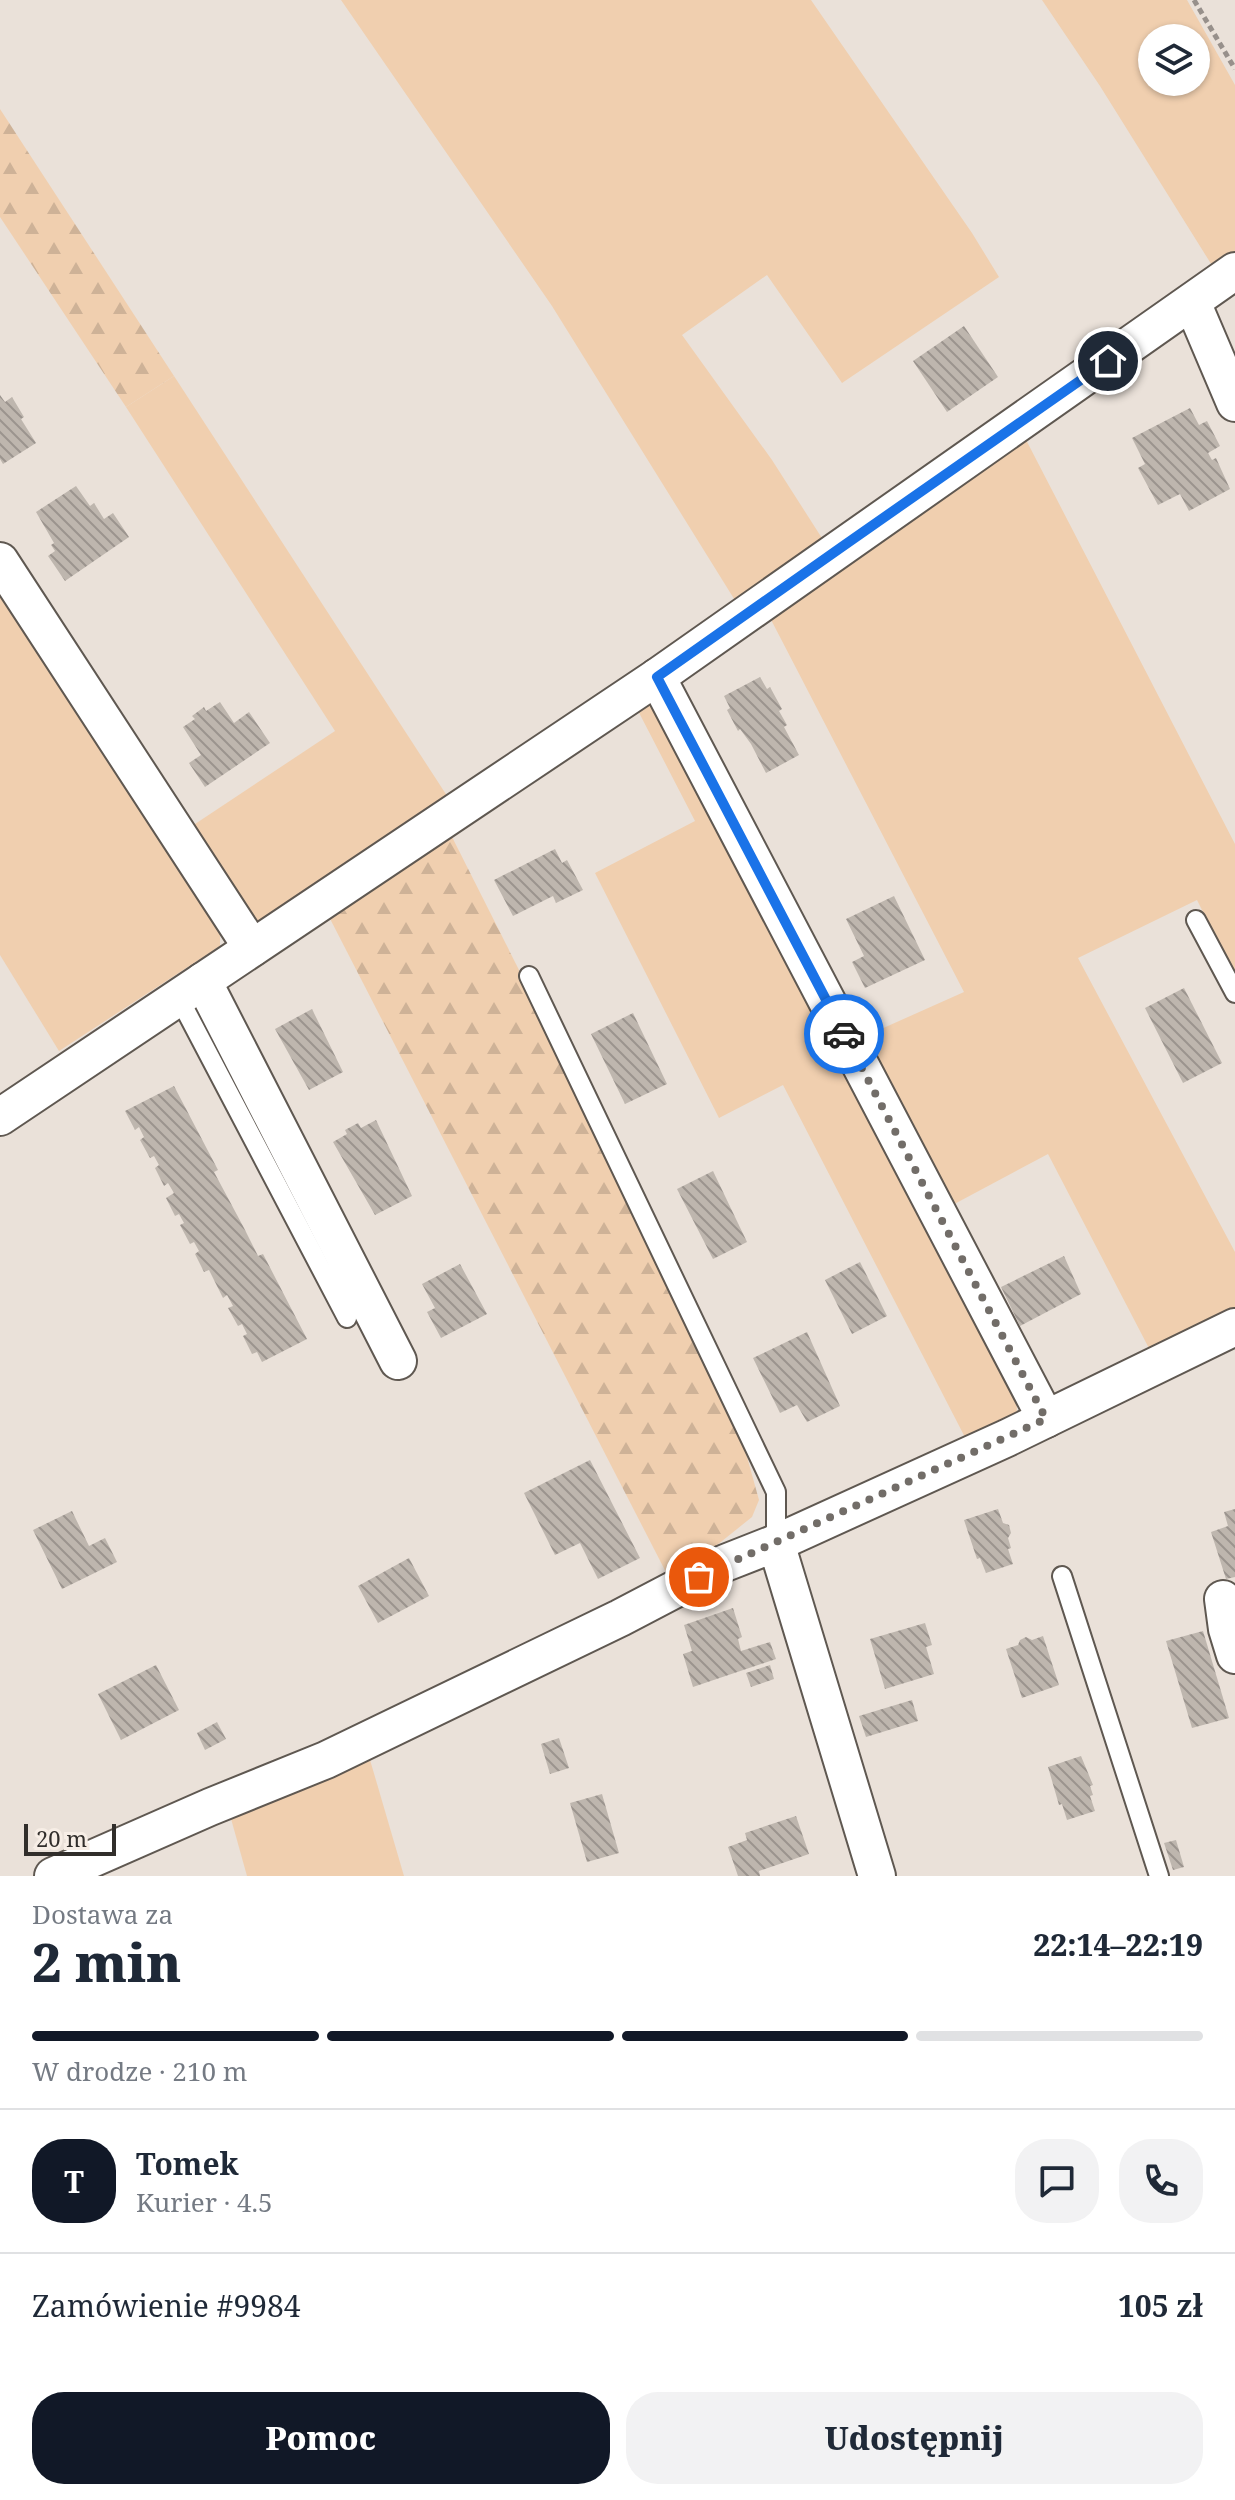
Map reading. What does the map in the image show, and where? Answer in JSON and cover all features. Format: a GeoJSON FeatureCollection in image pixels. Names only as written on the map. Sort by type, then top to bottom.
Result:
{"type":"FeatureCollection","features":[{"type":"Feature","properties":{"kind":"street"},"geometry":{"type":"LineString","coordinates":[[0,1117],[657,677],[1235,271]]}},
{"type":"Feature","properties":{"kind":"street"},"geometry":{"type":"LineString","coordinates":[[1192,302],[1235,403]]}},
{"type":"Feature","properties":{"kind":"street"},"geometry":{"type":"LineString","coordinates":[[0,561],[252,948]]}},
{"type":"Feature","properties":{"kind":"street"},"geometry":{"type":"LineString","coordinates":[[657,677],[1046,1419]]}},
{"type":"Feature","properties":{"kind":"street"},"geometry":{"type":"LineString","coordinates":[[191,990],[398,1361]]}},
{"type":"Feature","properties":{"kind":"street"},"geometry":{"type":"LineString","coordinates":[[65,1874],[326,1760],[725,1563],[776,1543],[1046,1419],[1235,1327]]}},
{"type":"Feature","properties":{"kind":"street"},"geometry":{"type":"LineString","coordinates":[[776,1543],[877,1876]]}},
{"type":"Feature","properties":{"kind":"street"},"geometry":{"type":"LineString","coordinates":[[1223,1599],[1235,1655]]}},
{"type":"Feature","properties":{"kind":"lane"},"geometry":{"type":"LineString","coordinates":[[1196,920],[1235,993]]}},
{"type":"Feature","properties":{"kind":"lane"},"geometry":{"type":"LineString","coordinates":[[529,976],[776,1492],[776,1543]]}},
{"type":"Feature","properties":{"kind":"lane"},"geometry":{"type":"LineString","coordinates":[[191,990],[347,1318]]}},
{"type":"Feature","properties":{"kind":"lane"},"geometry":{"type":"LineString","coordinates":[[1062,1576],[1159,1876]]}},
{"type":"Feature","properties":{"kind":"path"},"geometry":{"type":"LineString","coordinates":[[1194,0],[1235,69]]}},
{"type":"Feature","properties":{"kind":"green space"},"geometry":{"type":"Polygon","coordinates":[[[341,0],[811,0],[999,277],[842,383],[767,275],[682,335],[772,460],[827,546],[741,610],[552,306],[341,0]]]}},
{"type":"Feature","properties":{"kind":"green space"},"geometry":{"type":"Polygon","coordinates":[[[1042,0],[1187,0],[1201,24],[1138,24],[1138,96],[1210,96],[1210,41],[1235,85],[1235,263],[1218,275],[1100,86],[1042,0]]]}},
{"type":"Feature","properties":{"kind":"green space"},"geometry":{"type":"Polygon","coordinates":[[[0,109],[174,376],[126,407],[0,217],[0,109]]]}},
{"type":"Feature","properties":{"kind":"green space"},"geometry":{"type":"Polygon","coordinates":[[[174,376],[453,805],[257,926],[189,828],[335,731],[126,407],[174,376]]]}},
{"type":"Feature","properties":{"kind":"green space"},"geometry":{"type":"Polygon","coordinates":[[[1023,434],[1235,844],[1235,976],[1197,900],[1078,958],[1235,1252],[1235,1313],[1153,1356],[1048,1154],[945,1209],[861,1038],[964,992],[767,612],[1023,434]]]}},
{"type":"Feature","properties":{"kind":"green space"},"geometry":{"type":"Polygon","coordinates":[[[0,592],[220,921],[220,946],[59,1051],[0,955],[0,592]]]}},
{"type":"Feature","properties":{"kind":"green space"},"geometry":{"type":"Polygon","coordinates":[[[653,690],[1016,1390],[1017,1413],[969,1445],[783,1085],[719,1118],[595,873],[695,821],[633,701],[653,690]]]}},
{"type":"Feature","properties":{"kind":"green space"},"geometry":{"type":"Polygon","coordinates":[[[447,827],[518,968],[744,1446],[759,1500],[752,1517],[671,1582],[325,909],[447,827]]]}},
{"type":"Feature","properties":{"kind":"green space"},"geometry":{"type":"Polygon","coordinates":[[[368,1753],[404,1876],[247,1876],[228,1808],[368,1753]]]}},
{"type":"Feature","properties":{"kind":"building"},"geometry":{"type":"Polygon","coordinates":[[[964,326],[998,377],[947,412],[913,361],[964,326]]]}},
{"type":"Feature","properties":{"kind":"building"},"geometry":{"type":"Polygon","coordinates":[[[0,395],[5,402],[12,397],[36,443],[3,464],[0,459],[0,395]]]}},
{"type":"Feature","properties":{"kind":"building"},"geometry":{"type":"Polygon","coordinates":[[[1190,408],[1199,425],[1207,421],[1220,446],[1208,453],[1212,460],[1216,458],[1230,489],[1189,511],[1180,494],[1158,505],[1138,468],[1145,464],[1132,438],[1190,408]]]}},
{"type":"Feature","properties":{"kind":"building"},"geometry":{"type":"Polygon","coordinates":[[[76,486],[90,506],[94,503],[104,519],[113,513],[129,537],[65,581],[48,556],[55,551],[51,545],[54,543],[36,512],[76,486]]]}},
{"type":"Feature","properties":{"kind":"building"},"geometry":{"type":"Polygon","coordinates":[[[760,677],[767,689],[770,687],[782,709],[779,711],[787,725],[784,727],[799,755],[766,773],[751,744],[740,729],[738,731],[727,710],[730,708],[724,696],[760,677]]]}},
{"type":"Feature","properties":{"kind":"building"},"geometry":{"type":"Polygon","coordinates":[[[220,702],[234,723],[249,712],[270,743],[205,787],[189,763],[201,755],[183,727],[195,719],[192,716],[204,707],[206,711],[220,702]]]}},
{"type":"Feature","properties":{"kind":"building"},"geometry":{"type":"Polygon","coordinates":[[[555,849],[562,863],[567,860],[583,890],[556,903],[553,896],[513,916],[494,880],[555,849]]]}},
{"type":"Feature","properties":{"kind":"building"},"geometry":{"type":"Polygon","coordinates":[[[894,896],[925,960],[865,988],[852,962],[864,956],[846,919],[894,896]]]}},
{"type":"Feature","properties":{"kind":"building"},"geometry":{"type":"Polygon","coordinates":[[[1184,988],[1222,1063],[1183,1083],[1145,1008],[1184,988]]]}},
{"type":"Feature","properties":{"kind":"building"},"geometry":{"type":"Polygon","coordinates":[[[312,1009],[343,1072],[309,1090],[275,1029],[312,1009]]]}},
{"type":"Feature","properties":{"kind":"building"},"geometry":{"type":"Polygon","coordinates":[[[633,1013],[667,1084],[625,1104],[591,1034],[633,1013]]]}},
{"type":"Feature","properties":{"kind":"building"},"geometry":{"type":"Polygon","coordinates":[[[174,1086],[258,1256],[263,1254],[307,1339],[262,1362],[257,1352],[252,1354],[243,1336],[247,1334],[242,1324],[238,1326],[228,1308],[233,1306],[227,1295],[223,1298],[209,1270],[204,1272],[195,1254],[199,1251],[194,1242],[190,1244],[180,1225],[184,1223],[179,1214],[175,1216],[166,1198],[174,1193],[168,1183],[164,1186],[155,1168],[159,1165],[154,1156],[150,1158],[140,1140],[144,1137],[139,1127],[135,1130],[125,1111],[174,1086]]]}},
{"type":"Feature","properties":{"kind":"building"},"geometry":{"type":"Polygon","coordinates":[[[376,1120],[412,1196],[375,1215],[333,1142],[358,1123],[361,1128],[376,1120]]]}},
{"type":"Feature","properties":{"kind":"building"},"geometry":{"type":"Polygon","coordinates":[[[713,1171],[747,1242],[713,1259],[677,1189],[713,1171]]]}},
{"type":"Feature","properties":{"kind":"building"},"geometry":{"type":"Polygon","coordinates":[[[1064,1256],[1081,1294],[1020,1326],[1001,1287],[1064,1256]]]}},
{"type":"Feature","properties":{"kind":"building"},"geometry":{"type":"Polygon","coordinates":[[[860,1262],[887,1316],[852,1334],[825,1280],[860,1262]]]}},
{"type":"Feature","properties":{"kind":"building"},"geometry":{"type":"Polygon","coordinates":[[[460,1264],[487,1314],[441,1338],[427,1312],[435,1308],[422,1284],[460,1264]]]}},
{"type":"Feature","properties":{"kind":"building"},"geometry":{"type":"Polygon","coordinates":[[[807,1332],[840,1406],[807,1422],[797,1405],[780,1413],[753,1358],[807,1332]]]}},
{"type":"Feature","properties":{"kind":"building"},"geometry":{"type":"Polygon","coordinates":[[[590,1460],[640,1558],[598,1579],[580,1543],[555,1555],[524,1493],[590,1460]]]}},
{"type":"Feature","properties":{"kind":"building"},"geometry":{"type":"Polygon","coordinates":[[[998,1509],[1003,1523],[1009,1525],[1011,1548],[1008,1549],[1013,1564],[986,1573],[980,1558],[977,1559],[964,1520],[998,1509]]]}},
{"type":"Feature","properties":{"kind":"building"},"geometry":{"type":"Polygon","coordinates":[[[1235,1509],[1235,1577],[1226,1579],[1211,1532],[1228,1526],[1224,1512],[1235,1509]]]}},
{"type":"Feature","properties":{"kind":"building"},"geometry":{"type":"Polygon","coordinates":[[[72,1511],[89,1546],[105,1538],[117,1562],[62,1589],[33,1530],[72,1511]]]}},
{"type":"Feature","properties":{"kind":"building"},"geometry":{"type":"Polygon","coordinates":[[[409,1558],[429,1596],[378,1623],[358,1586],[409,1558]]]}},
{"type":"Feature","properties":{"kind":"building"},"geometry":{"type":"Polygon","coordinates":[[[733,1608],[742,1637],[738,1639],[741,1651],[770,1642],[776,1659],[693,1687],[683,1654],[692,1651],[684,1625],[733,1608]]]}},
{"type":"Feature","properties":{"kind":"building"},"geometry":{"type":"Polygon","coordinates":[[[925,1623],[932,1645],[926,1647],[934,1674],[885,1689],[870,1639],[925,1623]]]}},
{"type":"Feature","properties":{"kind":"building"},"geometry":{"type":"Polygon","coordinates":[[[1203,1631],[1229,1718],[1192,1728],[1166,1641],[1203,1631]]]}},
{"type":"Feature","properties":{"kind":"building"},"geometry":{"type":"Polygon","coordinates":[[[1043,1636],[1059,1685],[1022,1698],[1006,1649],[1018,1645],[1026,1637],[1032,1640],[1043,1636]]]}},
{"type":"Feature","properties":{"kind":"building"},"geometry":{"type":"Polygon","coordinates":[[[156,1665],[179,1710],[121,1740],[98,1694],[156,1665]]]}},
{"type":"Feature","properties":{"kind":"building"},"geometry":{"type":"Polygon","coordinates":[[[770,1665],[774,1679],[751,1687],[746,1673],[770,1665]]]}},
{"type":"Feature","properties":{"kind":"building"},"geometry":{"type":"Polygon","coordinates":[[[912,1700],[918,1721],[866,1737],[859,1716],[912,1700]]]}},
{"type":"Feature","properties":{"kind":"building"},"geometry":{"type":"Polygon","coordinates":[[[217,1722],[226,1739],[205,1750],[197,1733],[217,1722]]]}},
{"type":"Feature","properties":{"kind":"building"},"geometry":{"type":"Polygon","coordinates":[[[559,1738],[569,1768],[550,1774],[541,1744],[559,1738]]]}},
{"type":"Feature","properties":{"kind":"building"},"geometry":{"type":"Polygon","coordinates":[[[1081,1756],[1093,1785],[1090,1786],[1093,1795],[1090,1796],[1095,1811],[1067,1820],[1062,1804],[1059,1805],[1048,1767],[1081,1756]]]}},
{"type":"Feature","properties":{"kind":"building"},"geometry":{"type":"Polygon","coordinates":[[[602,1794],[619,1853],[587,1862],[570,1803],[602,1794]]]}},
{"type":"Feature","properties":{"kind":"building"},"geometry":{"type":"Polygon","coordinates":[[[796,1816],[809,1854],[759,1871],[760,1876],[738,1876],[728,1847],[747,1840],[745,1833],[796,1816]]]}},
{"type":"Feature","properties":{"kind":"building"},"geometry":{"type":"Polygon","coordinates":[[[1176,1840],[1184,1867],[1173,1870],[1164,1843],[1176,1840]]]}},
{"type":"Feature","properties":{"kind":"way so far"},"geometry":{"type":"LineString","coordinates":[[699,1577],[1046,1419],[844,1034]]}},
{"type":"Feature","properties":{"kind":"route"},"geometry":{"type":"LineString","coordinates":[[844,1034],[657,677],[1108,361]]}}]}
